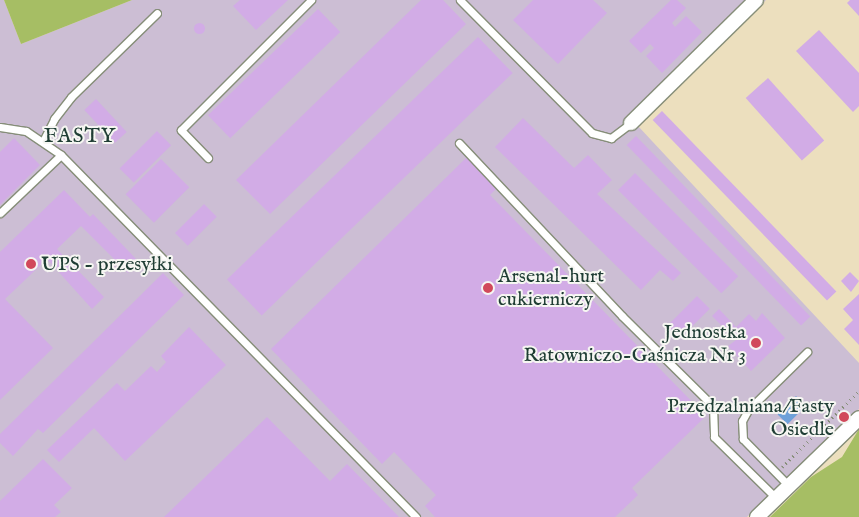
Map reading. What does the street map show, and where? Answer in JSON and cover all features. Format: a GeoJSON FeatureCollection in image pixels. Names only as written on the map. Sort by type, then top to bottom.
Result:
{"type":"FeatureCollection","features":[{"type":"Feature","properties":{"kind":"street"},"geometry":{"type":"LineString","coordinates":[[631,123],[756,0]]}},
{"type":"Feature","properties":{"kind":"street"},"geometry":{"type":"LineString","coordinates":[[757,517],[859,418]]}},
{"type":"Feature","properties":{"kind":"lane"},"geometry":{"type":"LineString","coordinates":[[208,158],[181,130],[311,0]]}},
{"type":"Feature","properties":{"kind":"lane"},"geometry":{"type":"LineString","coordinates":[[460,0],[592,133],[611,138],[631,123]]}},
{"type":"Feature","properties":{"kind":"lane"},"geometry":{"type":"LineString","coordinates":[[43,140],[54,119],[71,97],[157,13]]}},
{"type":"Feature","properties":{"kind":"lane"},"geometry":{"type":"LineString","coordinates":[[0,127],[26,131],[43,140],[61,155],[416,517]]}},
{"type":"Feature","properties":{"kind":"lane"},"geometry":{"type":"LineString","coordinates":[[458,143],[622,316],[713,406],[714,437],[776,498]]}},
{"type":"Feature","properties":{"kind":"lane"},"geometry":{"type":"LineString","coordinates":[[0,213],[61,155]]}},
{"type":"Feature","properties":{"kind":"lane"},"geometry":{"type":"LineString","coordinates":[[788,486],[743,439],[742,421],[748,410],[807,352]]}},
{"type":"Feature","properties":{"kind":"path"},"geometry":{"type":"LineString","coordinates":[[776,474],[859,391]]}},
{"type":"Feature","properties":{"kind":"shaded area"},"geometry":{"type":"Polygon","coordinates":[[[0,0],[4,0],[21,44],[132,0],[766,0],[638,126],[859,363],[859,409],[747,517],[0,517],[0,0]]]}},
{"type":"Feature","properties":{"kind":"green space"},"geometry":{"type":"Polygon","coordinates":[[[4,0],[132,0],[21,44],[4,0]]]}},
{"type":"Feature","properties":{"kind":"green space"},"geometry":{"type":"Polygon","coordinates":[[[859,429],[859,517],[770,517],[811,477],[842,457],[859,429]]]}},
{"type":"Feature","properties":{"kind":"water"},"geometry":{"type":"Polygon","coordinates":[[[796,396],[806,406],[788,424],[778,414],[796,396]]]}},
{"type":"Feature","properties":{"kind":"building"},"geometry":{"type":"Polygon","coordinates":[[[240,0],[288,0],[256,30],[233,6],[240,0]]]}},
{"type":"Feature","properties":{"kind":"building"},"geometry":{"type":"Polygon","coordinates":[[[421,0],[443,0],[466,24],[270,214],[236,180],[421,0]]]}},
{"type":"Feature","properties":{"kind":"building"},"geometry":{"type":"Polygon","coordinates":[[[533,0],[593,0],[607,13],[558,64],[513,20],[533,0]]]}},
{"type":"Feature","properties":{"kind":"building"},"geometry":{"type":"Polygon","coordinates":[[[671,0],[677,0],[686,8],[672,23],[675,27],[686,16],[702,32],[662,73],[646,56],[654,48],[650,44],[641,53],[629,41],[671,0]]]}},
{"type":"Feature","properties":{"kind":"building"},"geometry":{"type":"Polygon","coordinates":[[[850,0],[859,0],[859,16],[847,3],[850,0]]]}},
{"type":"Feature","properties":{"kind":"building"},"geometry":{"type":"Polygon","coordinates":[[[318,9],[340,32],[230,138],[208,115],[318,9]]]}},
{"type":"Feature","properties":{"kind":"building"},"geometry":{"type":"Polygon","coordinates":[[[199,22],[205,28],[199,34],[193,28],[199,22]]]}},
{"type":"Feature","properties":{"kind":"building"},"geometry":{"type":"Polygon","coordinates":[[[819,30],[859,73],[859,106],[853,112],[796,51],[819,30]]]}},
{"type":"Feature","properties":{"kind":"building"},"geometry":{"type":"Polygon","coordinates":[[[478,37],[513,73],[262,315],[227,279],[478,37]]]}},
{"type":"Feature","properties":{"kind":"building"},"geometry":{"type":"Polygon","coordinates":[[[768,78],[824,140],[802,160],[746,98],[768,78]]]}},
{"type":"Feature","properties":{"kind":"building"},"geometry":{"type":"Polygon","coordinates":[[[96,99],[127,132],[115,143],[84,110],[96,99]]]}},
{"type":"Feature","properties":{"kind":"building"},"geometry":{"type":"Polygon","coordinates":[[[662,111],[836,292],[827,301],[653,120],[662,111]]]}},
{"type":"Feature","properties":{"kind":"building"},"geometry":{"type":"Polygon","coordinates":[[[523,118],[574,168],[588,155],[612,180],[597,194],[681,273],[673,281],[660,270],[641,290],[495,147],[523,118]]]}},
{"type":"Feature","properties":{"kind":"building"},"geometry":{"type":"Polygon","coordinates":[[[157,131],[171,145],[134,183],[120,168],[157,131]]]}},
{"type":"Feature","properties":{"kind":"building"},"geometry":{"type":"Polygon","coordinates":[[[636,136],[810,317],[801,326],[627,145],[636,136]]]}},
{"type":"Feature","properties":{"kind":"building"},"geometry":{"type":"Polygon","coordinates":[[[14,138],[40,165],[0,205],[0,152],[14,138]]]}},
{"type":"Feature","properties":{"kind":"building","name":"Arsenal-hurt cukierniczy"},"geometry":{"type":"Polygon","coordinates":[[[467,157],[498,187],[490,195],[706,416],[632,488],[638,495],[615,517],[435,517],[425,506],[436,495],[394,452],[382,464],[271,349],[467,157]]]}},
{"type":"Feature","properties":{"kind":"building"},"geometry":{"type":"Polygon","coordinates":[[[161,159],[189,187],[154,223],[126,194],[161,159]]]}},
{"type":"Feature","properties":{"kind":"building"},"geometry":{"type":"Polygon","coordinates":[[[635,173],[738,276],[721,293],[618,190],[635,173]]]}},
{"type":"Feature","properties":{"kind":"building"},"geometry":{"type":"Polygon","coordinates":[[[64,190],[90,217],[93,214],[139,262],[128,273],[81,226],[57,249],[104,297],[92,309],[47,259],[5,299],[53,348],[0,400],[0,252],[64,190]]]}},
{"type":"Feature","properties":{"kind":"building"},"geometry":{"type":"Polygon","coordinates":[[[204,204],[217,217],[188,246],[175,233],[204,204]]]}},
{"type":"Feature","properties":{"kind":"building"},"geometry":{"type":"Polygon","coordinates":[[[850,272],[859,281],[851,292],[841,281],[850,272]]]}},
{"type":"Feature","properties":{"kind":"building"},"geometry":{"type":"Polygon","coordinates":[[[163,273],[184,295],[43,433],[38,429],[13,456],[0,443],[0,434],[163,273]]]}},
{"type":"Feature","properties":{"kind":"building"},"geometry":{"type":"Polygon","coordinates":[[[859,294],[859,345],[844,329],[853,320],[843,309],[859,294]]]}},
{"type":"Feature","properties":{"kind":"building"},"geometry":{"type":"Polygon","coordinates":[[[697,296],[710,309],[679,339],[667,326],[697,296]]]}},
{"type":"Feature","properties":{"kind":"building","name":"Jednostka Ratowniczo-Gaśnicza Nr 3"},"geometry":{"type":"Polygon","coordinates":[[[719,309],[736,327],[749,314],[756,321],[762,313],[785,338],[751,371],[728,346],[736,340],[712,316],[719,309]]]}},
{"type":"Feature","properties":{"kind":"building"},"geometry":{"type":"Polygon","coordinates":[[[189,327],[226,365],[125,461],[94,428],[59,462],[47,450],[117,383],[125,391],[151,366],[157,372],[166,362],[161,356],[189,327]]]}},
{"type":"Feature","properties":{"kind":"building"},"geometry":{"type":"Polygon","coordinates":[[[267,417],[330,481],[347,464],[399,517],[164,517],[267,417]]]}},
{"type":"Feature","properties":{"kind":"building"},"geometry":{"type":"Polygon","coordinates":[[[43,459],[72,488],[54,505],[61,512],[55,517],[0,517],[0,501],[43,459]]]}},
{"type":"Feature","properties":{"kind":"place","name":"UPS - przesyłki"},"geometry":{"type":"Point","coordinates":[31,264]}},
{"type":"Feature","properties":{"kind":"place","name":"Arsenal-hurt cukierniczy"},"geometry":{"type":"Point","coordinates":[488,288]}},
{"type":"Feature","properties":{"kind":"place","name":"Jednostka Ratowniczo-Gaśnicza Nr 3"},"geometry":{"type":"Point","coordinates":[756,343]}},
{"type":"Feature","properties":{"kind":"place","name":"Przędzalniana/Fasty Osiedle"},"geometry":{"type":"Point","coordinates":[844,417]}},
{"type":"Feature","properties":{"kind":"district","name":"FASTY"},"geometry":{"type":"Point","coordinates":[80,137]}}]}
